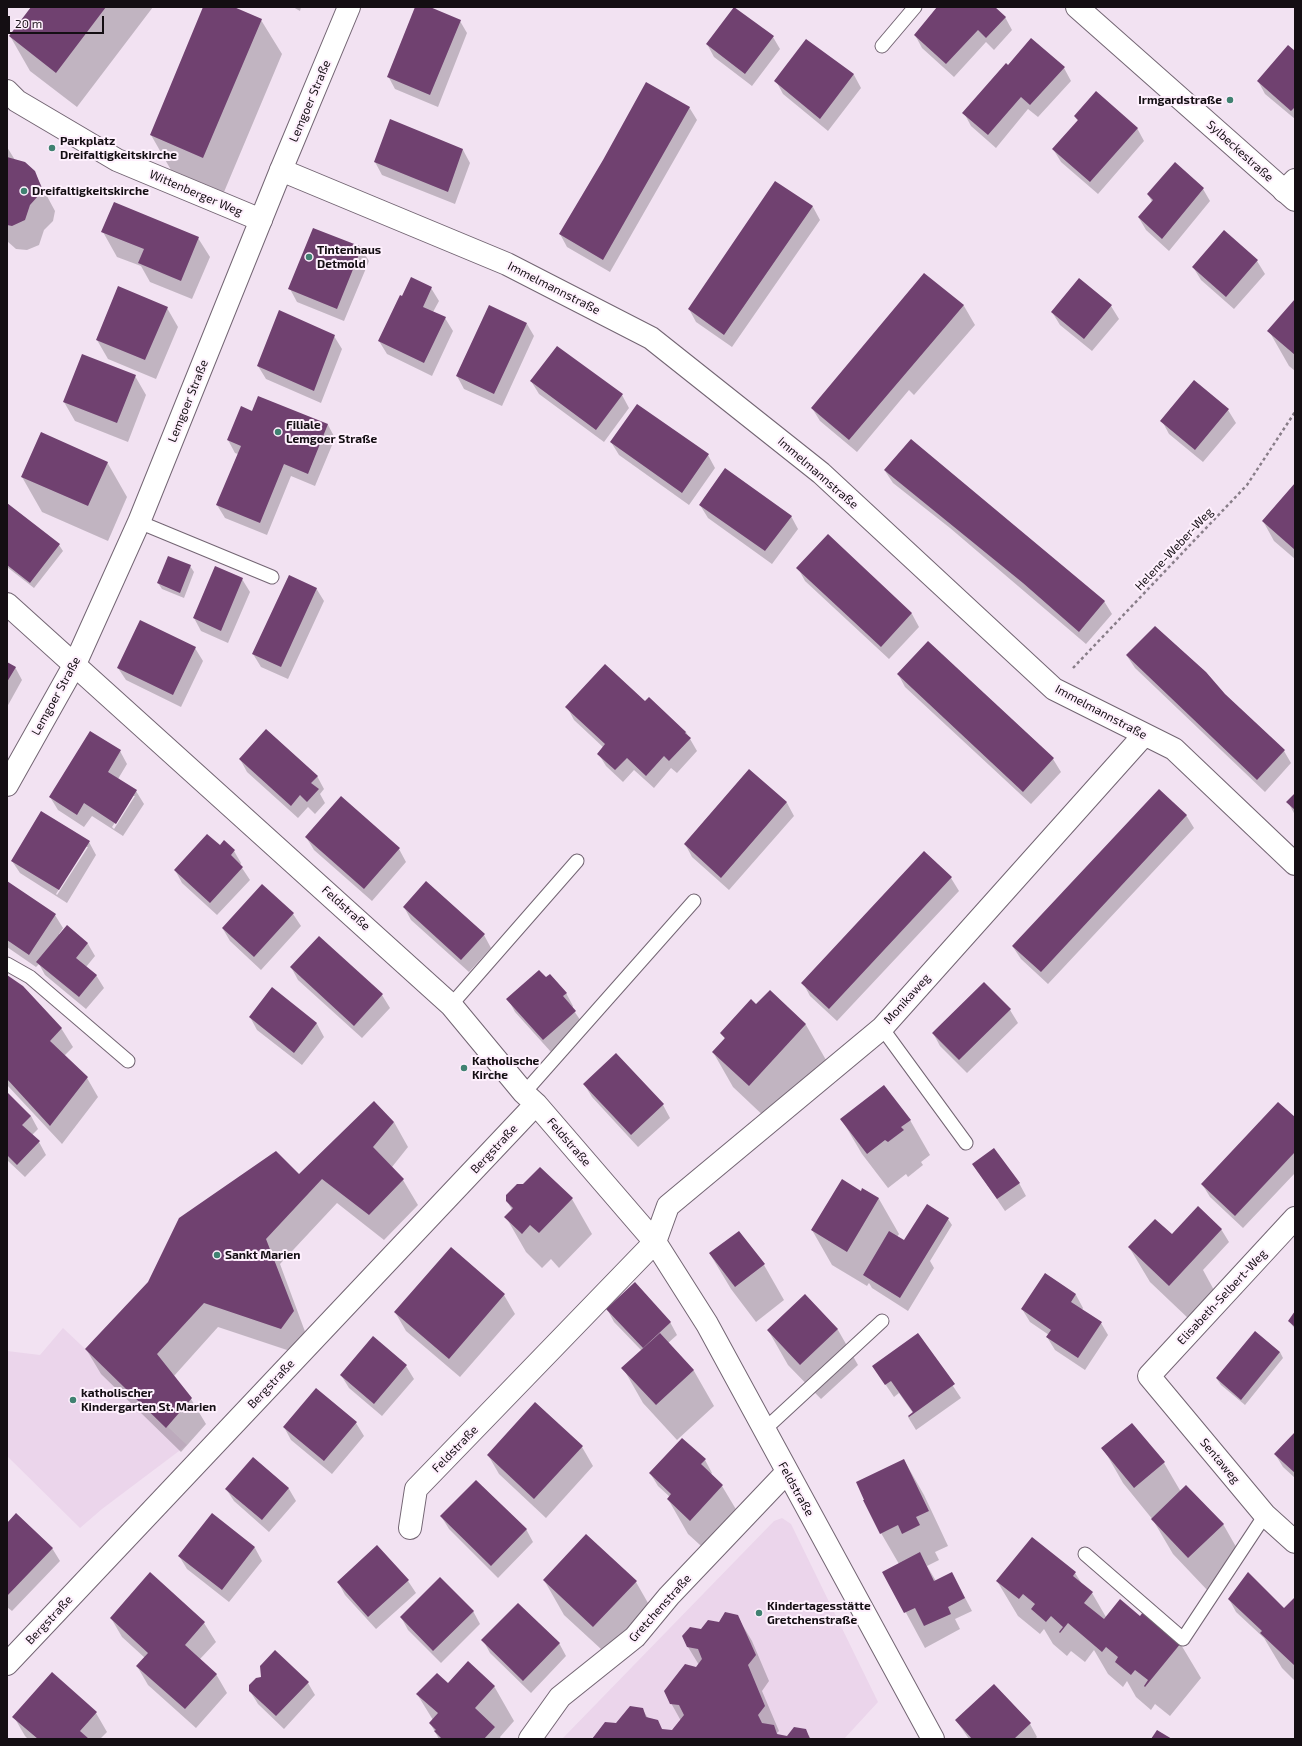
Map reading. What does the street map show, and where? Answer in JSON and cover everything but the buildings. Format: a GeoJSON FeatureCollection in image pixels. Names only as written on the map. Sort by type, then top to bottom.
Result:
{"type":"FeatureCollection","features":[{"type":"Feature","properties":{"kind":"street","name":"Lemgoer Straße"},"geometry":{"type":"LineString","coordinates":[[7,785],[75,664],[139,522],[281,170],[349,7]]}},
{"type":"Feature","properties":{"kind":"street","name":"Sylbeckestraße"},"geometry":{"type":"LineString","coordinates":[[1077,7],[1291,190]]}},
{"type":"Feature","properties":{"kind":"street","name":"Wittenberger Weg"},"geometry":{"type":"LineString","coordinates":[[7,91],[17,101],[117,160],[261,220]]}},
{"type":"Feature","properties":{"kind":"street","name":"Immelmannstraße"},"geometry":{"type":"LineString","coordinates":[[281,170],[507,264],[651,338],[821,473],[1054,689],[1174,749],[1295,864]]}},
{"type":"Feature","properties":{"kind":"street","name":"Feldstraße"},"geometry":{"type":"LineString","coordinates":[[7,604],[451,1005],[530,1099],[656,1242],[707,1324],[933,1739]]}},
{"type":"Feature","properties":{"kind":"street","name":"Monikaweg"},"geometry":{"type":"LineString","coordinates":[[656,1242],[668,1206],[882,1028],[1144,735]]}},
{"type":"Feature","properties":{"kind":"street","name":"Bergstraße"},"geometry":{"type":"LineString","coordinates":[[7,1664],[530,1099]]}},
{"type":"Feature","properties":{"kind":"street","name":"Elisabeth-Selbert-Weg"},"geometry":{"type":"LineString","coordinates":[[1149,1376],[1295,1218]]}},
{"type":"Feature","properties":{"kind":"street","name":"Feldstraße"},"geometry":{"type":"LineString","coordinates":[[410,1528],[416,1489],[656,1242]]}},
{"type":"Feature","properties":{"kind":"street","name":"Sentaweg"},"geometry":{"type":"LineString","coordinates":[[1149,1376],[1264,1515],[1295,1542]]}},
{"type":"Feature","properties":{"kind":"street","name":"Gretchenstraße"},"geometry":{"type":"LineString","coordinates":[[530,1739],[560,1697],[635,1637],[669,1596],[787,1472]]}},
{"type":"Feature","properties":{"kind":"lane"},"geometry":{"type":"LineString","coordinates":[[882,46],[915,7]]}},
{"type":"Feature","properties":{"kind":"lane"},"geometry":{"type":"LineString","coordinates":[[139,522],[272,577]]}},
{"type":"Feature","properties":{"kind":"lane"},"geometry":{"type":"LineString","coordinates":[[451,1005],[577,861]]}},
{"type":"Feature","properties":{"kind":"lane"},"geometry":{"type":"LineString","coordinates":[[530,1099],[694,901]]}},
{"type":"Feature","properties":{"kind":"lane"},"geometry":{"type":"LineString","coordinates":[[7,964],[30,977],[128,1061]]}},
{"type":"Feature","properties":{"kind":"lane"},"geometry":{"type":"LineString","coordinates":[[882,1028],[966,1143]]}},
{"type":"Feature","properties":{"kind":"lane"},"geometry":{"type":"LineString","coordinates":[[764,1430],[882,1321]]}},
{"type":"Feature","properties":{"kind":"lane"},"geometry":{"type":"LineString","coordinates":[[1084,1554],[1183,1639],[1264,1515]]}},
{"type":"Feature","properties":{"kind":"path","name":"Helene-Weber-Weg"},"geometry":{"type":"LineString","coordinates":[[1054,689],[1247,485],[1295,412]]}},
{"type":"Feature","properties":{"kind":"shaded area","name":"katholischer Kindergarten St. Marien"},"geometry":{"type":"Polygon","coordinates":[[[63,1328],[187,1445],[102,1509],[80,1528],[7,1456],[7,1351],[40,1355],[63,1328]]]}},
{"type":"Feature","properties":{"kind":"shaded area","name":"Kindertagesstätte Gretchenstraße"},"geometry":{"type":"Polygon","coordinates":[[[782,1518],[791,1524],[878,1702],[844,1739],[562,1739],[774,1521],[782,1518]]]}},
{"type":"Feature","properties":{"kind":"place","name":"Irmgardstraße"},"geometry":{"type":"Point","coordinates":[1230,100]}},
{"type":"Feature","properties":{"kind":"place","name":"Parkplatz Dreifaltigkeitskirche"},"geometry":{"type":"Point","coordinates":[52,148]}},
{"type":"Feature","properties":{"kind":"place","name":"Dreifaltigkeitskirche"},"geometry":{"type":"Point","coordinates":[24,191]}},
{"type":"Feature","properties":{"kind":"place","name":"Tintenhaus Detmold"},"geometry":{"type":"Point","coordinates":[309,257]}},
{"type":"Feature","properties":{"kind":"place","name":"Filiale Lemgoer Straße"},"geometry":{"type":"Point","coordinates":[278,432]}},
{"type":"Feature","properties":{"kind":"place","name":"Katholische Kirche"},"geometry":{"type":"Point","coordinates":[464,1068]}},
{"type":"Feature","properties":{"kind":"place","name":"Sankt Marien"},"geometry":{"type":"Point","coordinates":[217,1255]}},
{"type":"Feature","properties":{"kind":"place","name":"katholischer Kindergarten St. Marien"},"geometry":{"type":"Point","coordinates":[73,1400]}},
{"type":"Feature","properties":{"kind":"place","name":"Kindertagesstätte Gretchenstraße"},"geometry":{"type":"Point","coordinates":[759,1613]}}]}
